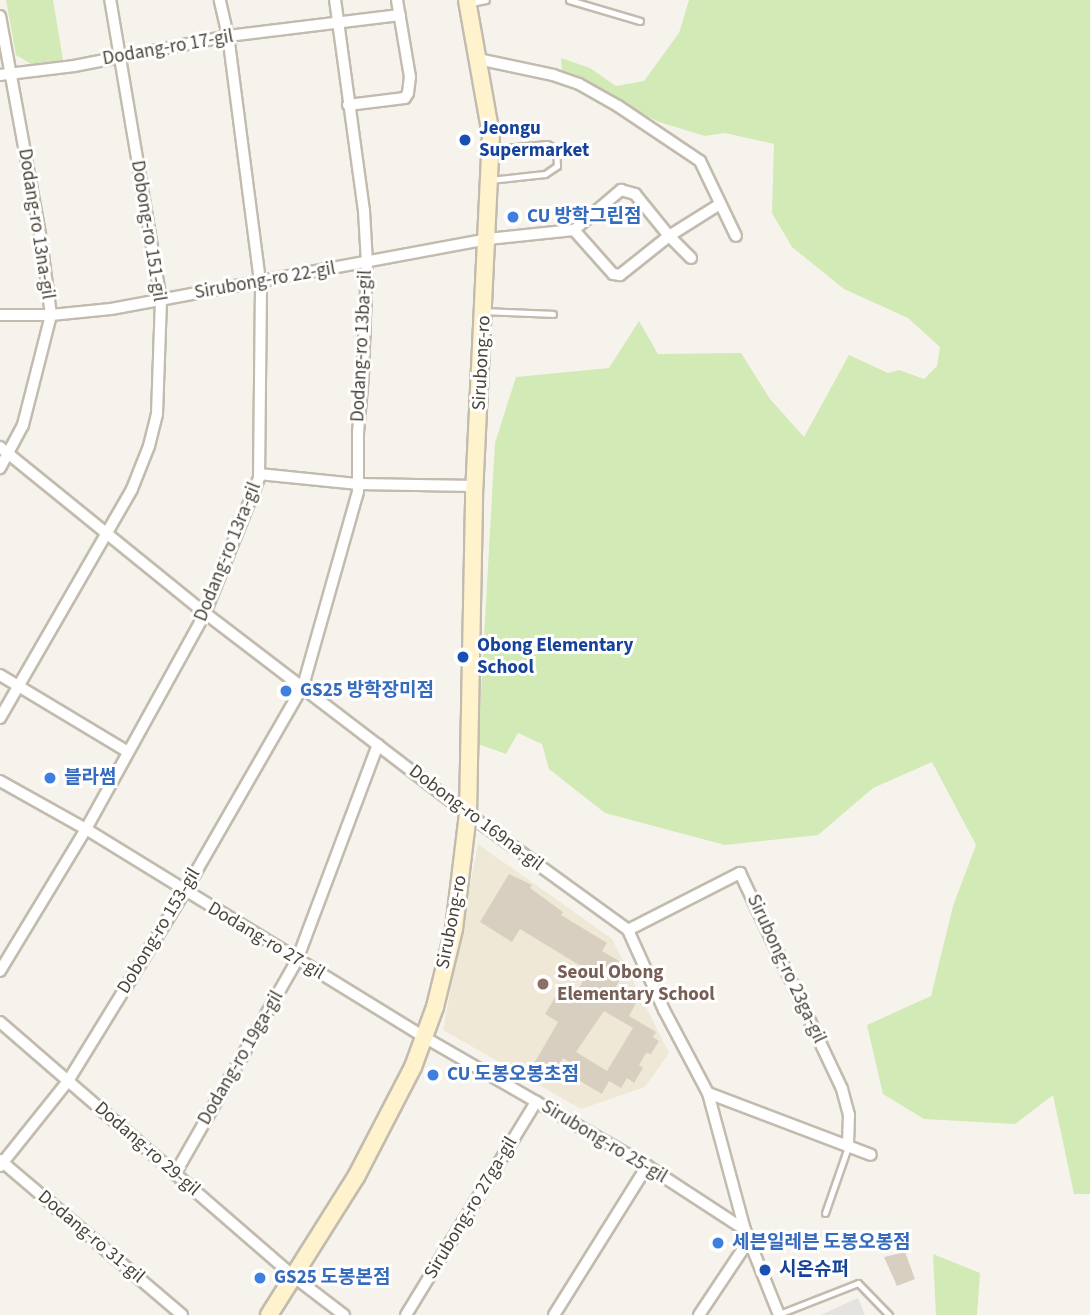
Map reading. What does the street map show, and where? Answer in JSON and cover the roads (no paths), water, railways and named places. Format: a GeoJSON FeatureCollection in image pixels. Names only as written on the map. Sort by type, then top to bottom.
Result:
{"type":"FeatureCollection","features":[{"type":"Feature","properties":{"kind":"street","name":"Dobong-ro 151-gil"},"geometry":{"type":"LineString","coordinates":[[0,718],[108,535],[132,489],[149,446],[157,414],[161,300],[110,0]]}},
{"type":"Feature","properties":{"kind":"street","name":"Dodang-ro 13ra-gil"},"geometry":{"type":"LineString","coordinates":[[0,971],[86,829],[205,613],[259,474],[260,284],[228,36],[220,0]]}},
{"type":"Feature","properties":{"kind":"street","name":"Dodang-ro 13ba-gil"},"geometry":{"type":"LineString","coordinates":[[303,686],[358,484],[367,263],[364,211],[335,0]]}},
{"type":"Feature","properties":{"kind":"street"},"geometry":{"type":"LineString","coordinates":[[348,105],[405,98],[408,93],[410,77],[397,0]]}},
{"type":"Feature","properties":{"kind":"street","name":"Sirubong-ro"},"geometry":{"type":"LineString","coordinates":[[269,1315],[356,1177],[412,1067],[435,1007],[454,929],[468,814],[475,486],[491,149],[468,2]]}},
{"type":"Feature","properties":{"kind":"street","name":"Dodang-ro 17-gil"},"geometry":{"type":"LineString","coordinates":[[5,74],[74,66],[228,36],[400,15]]}},
{"type":"Feature","properties":{"kind":"street","name":"Dodang-ro 13na-gil"},"geometry":{"type":"LineString","coordinates":[[0,16],[5,74],[51,315],[23,425],[4,450],[0,468]]}},
{"type":"Feature","properties":{"kind":"street"},"geometry":{"type":"LineString","coordinates":[[478,59],[553,75],[579,84],[618,106],[700,161],[736,236]]}},
{"type":"Feature","properties":{"kind":"street"},"geometry":{"type":"LineString","coordinates":[[488,239],[574,230],[621,190],[627,190],[635,194],[691,258]]}},
{"type":"Feature","properties":{"kind":"street"},"geometry":{"type":"LineString","coordinates":[[574,230],[613,274],[620,275],[669,236],[720,204]]}},
{"type":"Feature","properties":{"kind":"street","name":"Sirubong-ro 22-gil"},"geometry":{"type":"LineString","coordinates":[[0,315],[51,315],[111,309],[260,284],[488,239]]}},
{"type":"Feature","properties":{"kind":"street","name":"Dobong-ro 169na-gil"},"geometry":{"type":"LineString","coordinates":[[4,450],[205,613],[468,814],[628,930],[664,1010],[708,1093],[747,1235],[779,1314]]}},
{"type":"Feature","properties":{"kind":"street"},"geometry":{"type":"LineString","coordinates":[[259,474],[358,484],[475,486]]}},
{"type":"Feature","properties":{"kind":"street"},"geometry":{"type":"LineString","coordinates":[[0,675],[128,752]]}},
{"type":"Feature","properties":{"kind":"street","name":"Dobong-ro 153-gil"},"geometry":{"type":"LineString","coordinates":[[1,1163],[68,1081],[185,891],[303,686]]}},
{"type":"Feature","properties":{"kind":"street","name":"Dodang-ro 19ga-gil"},"geometry":{"type":"LineString","coordinates":[[176,1174],[297,960],[378,745]]}},
{"type":"Feature","properties":{"kind":"street","name":"Dodang-ro 27-gil"},"geometry":{"type":"LineString","coordinates":[[0,781],[86,829],[424,1037]]}},
{"type":"Feature","properties":{"kind":"street","name":"Sirubong-ro 23ga-gil"},"geometry":{"type":"LineString","coordinates":[[628,930],[740,873],[842,1089],[849,1115],[848,1146]]}},
{"type":"Feature","properties":{"kind":"street","name":"Dodang-ro 29-gil"},"geometry":{"type":"LineString","coordinates":[[0,1023],[293,1276],[344,1315]]}},
{"type":"Feature","properties":{"kind":"street","name":"Sirubong-ro 25-gil"},"geometry":{"type":"LineString","coordinates":[[424,1037],[647,1166],[747,1235]]}},
{"type":"Feature","properties":{"kind":"street"},"geometry":{"type":"LineString","coordinates":[[708,1093],[871,1155]]}},
{"type":"Feature","properties":{"kind":"street","name":"Sirubong-ro 27ga-gil"},"geometry":{"type":"LineString","coordinates":[[406,1315],[536,1102]]}},
{"type":"Feature","properties":{"kind":"street","name":"Dodang-ro 31-gil"},"geometry":{"type":"LineString","coordinates":[[1,1163],[182,1315]]}},
{"type":"Feature","properties":{"kind":"street"},"geometry":{"type":"LineString","coordinates":[[554,1315],[647,1166]]}},
{"type":"Feature","properties":{"kind":"street"},"geometry":{"type":"LineString","coordinates":[[699,1315],[747,1235]]}},
{"type":"Feature","properties":{"kind":"lane"},"geometry":{"type":"LineString","coordinates":[[468,2],[485,0]]}},
{"type":"Feature","properties":{"kind":"lane"},"geometry":{"type":"LineString","coordinates":[[569,0],[640,21]]}},
{"type":"Feature","properties":{"kind":"lane"},"geometry":{"type":"LineString","coordinates":[[489,180],[545,174],[557,166],[556,149],[547,144],[491,149]]}},
{"type":"Feature","properties":{"kind":"lane"},"geometry":{"type":"LineString","coordinates":[[484,311],[553,314]]}},
{"type":"Feature","properties":{"kind":"lane"},"geometry":{"type":"LineString","coordinates":[[825,1213],[848,1146]]}},
{"type":"Feature","properties":{"kind":"lane"},"geometry":{"type":"LineString","coordinates":[[779,1314],[858,1283],[889,1315]]}},
{"type":"Feature","properties":{"kind":"place","name":"Jeongu Supermarket"},"geometry":{"type":"Point","coordinates":[465,140]}},
{"type":"Feature","properties":{"kind":"place","name":"CU 방학그린점"},"geometry":{"type":"Point","coordinates":[513,217]}},
{"type":"Feature","properties":{"kind":"place","name":"Obong Elementary School"},"geometry":{"type":"Point","coordinates":[463,657]}},
{"type":"Feature","properties":{"kind":"place","name":"GS25 방학장미점"},"geometry":{"type":"Point","coordinates":[286,691]}},
{"type":"Feature","properties":{"kind":"place","name":"블라썸"},"geometry":{"type":"Point","coordinates":[50,778]}},
{"type":"Feature","properties":{"kind":"place","name":"Seoul Obong Elementary School"},"geometry":{"type":"Point","coordinates":[543,984]}},
{"type":"Feature","properties":{"kind":"place","name":"CU 도봉오봉초점"},"geometry":{"type":"Point","coordinates":[433,1075]}},
{"type":"Feature","properties":{"kind":"place","name":"세븐일레븐 도봉오봉점"},"geometry":{"type":"Point","coordinates":[718,1243]}},
{"type":"Feature","properties":{"kind":"place","name":"시온슈퍼"},"geometry":{"type":"Point","coordinates":[765,1270]}},
{"type":"Feature","properties":{"kind":"place","name":"GS25 도봉본점"},"geometry":{"type":"Point","coordinates":[260,1278]}}]}
